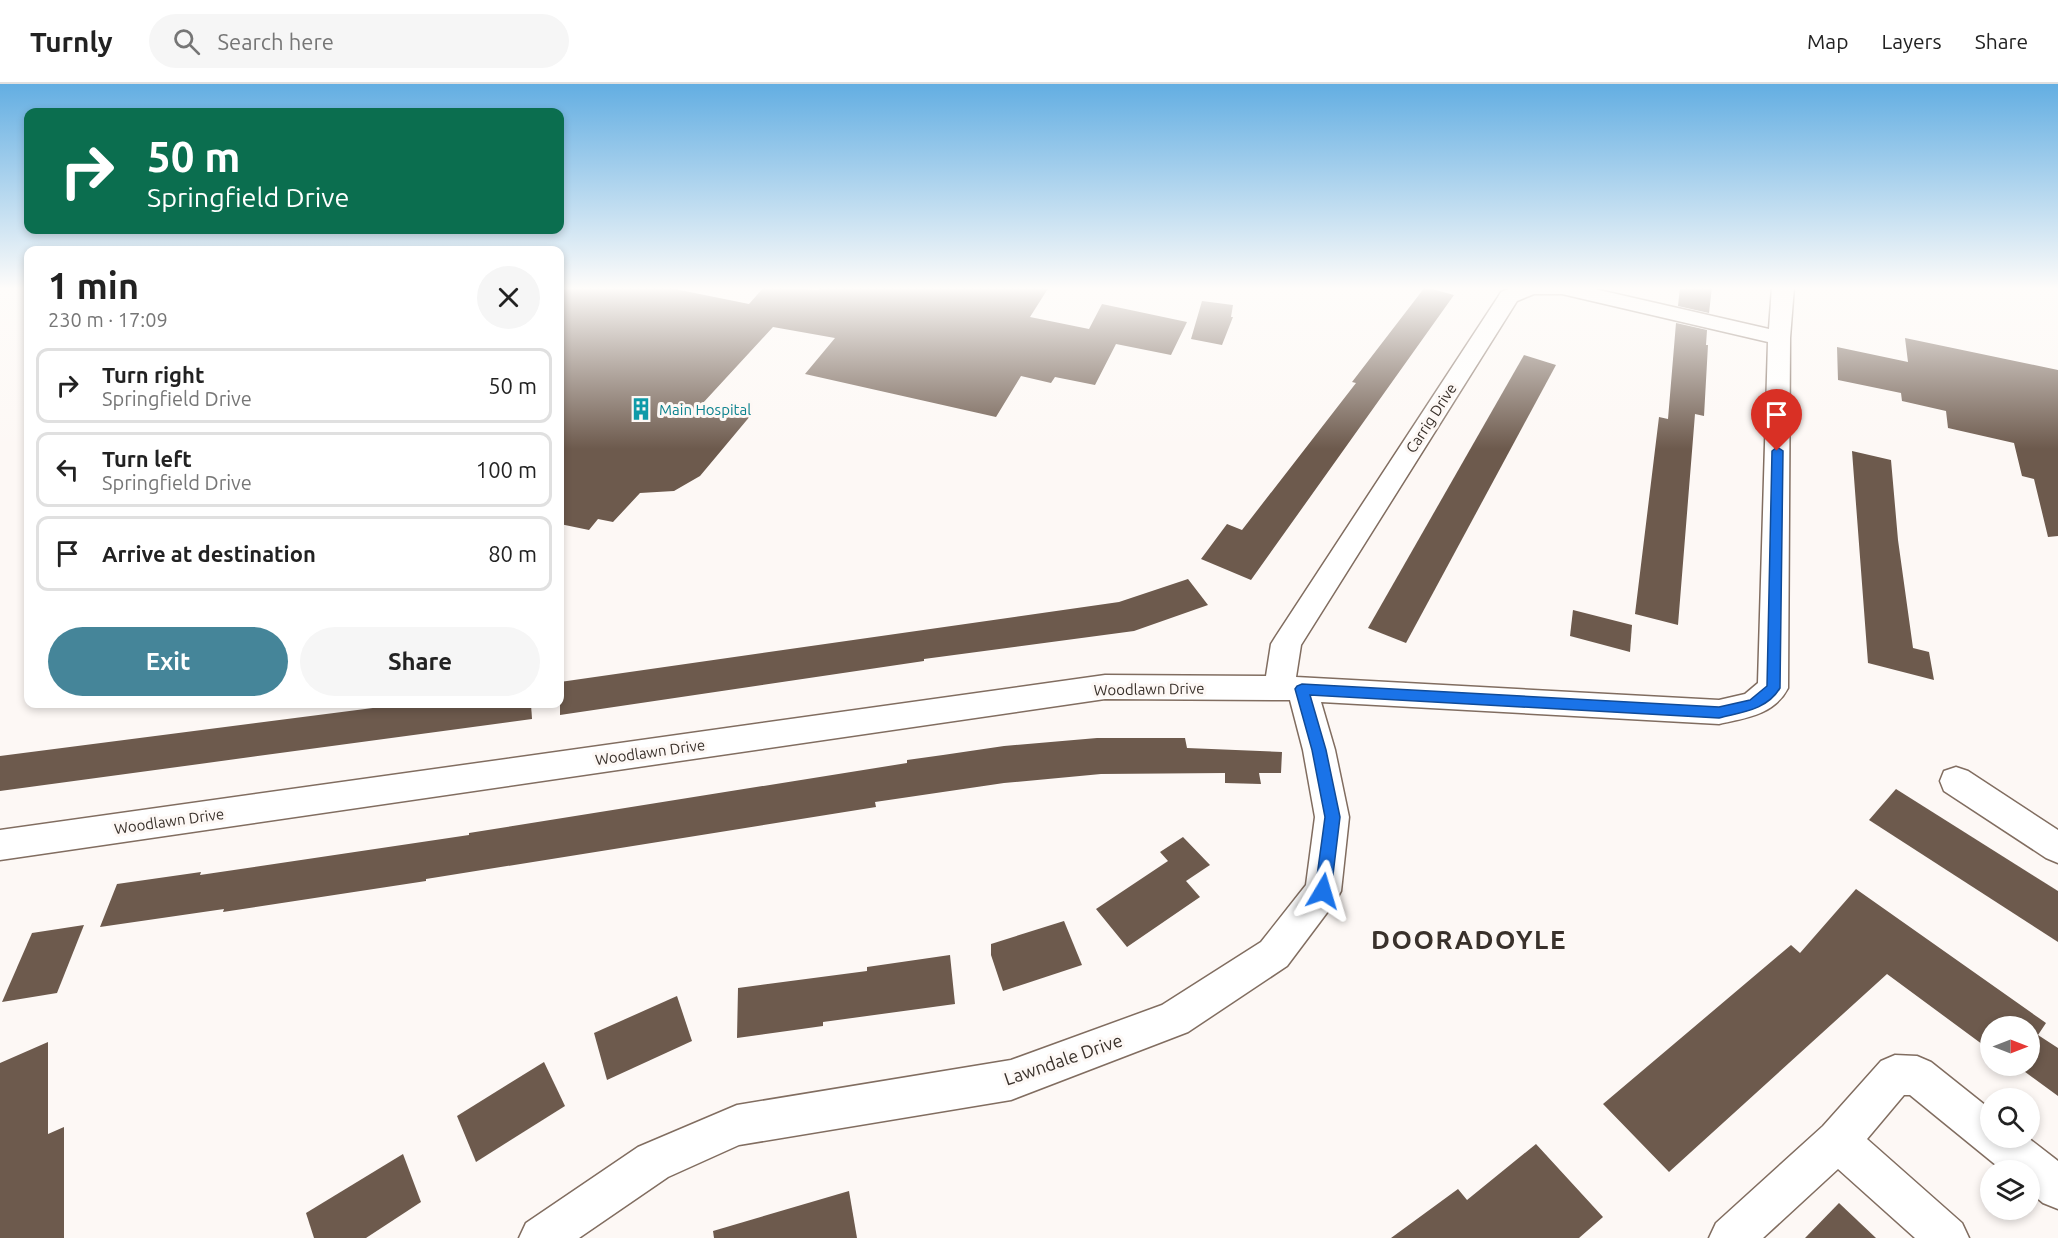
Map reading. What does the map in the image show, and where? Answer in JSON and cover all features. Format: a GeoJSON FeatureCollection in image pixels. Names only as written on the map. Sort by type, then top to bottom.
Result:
{"type":"FeatureCollection","features":[{"type":"Feature","properties":{"kind":"street","name":"Carrig Drive"},"geometry":{"type":"LineString","coordinates":[[1290,689],[1286,644],[1481,341]]}},
{"type":"Feature","properties":{"kind":"street","name":"Woodlawn Drive"},"geometry":{"type":"LineString","coordinates":[[0,846],[1105,687],[1290,689],[1719,712],[1755,704],[1773,688],[1779,341]]}},
{"type":"Feature","properties":{"kind":"street","name":"Lawndale Drive"},"geometry":{"type":"LineString","coordinates":[[541,1238],[653,1162],[737,1125],[1011,1080],[1174,1020],[1274,954],[1323,891],[1332,817],[1319,750],[1290,689]]}},
{"type":"Feature","properties":{"kind":"street"},"geometry":{"type":"LineString","coordinates":[[1956,781],[2058,848]]}},
{"type":"Feature","properties":{"kind":"street"},"geometry":{"type":"LineString","coordinates":[[1731,1238],[1838,1141],[1895,1075],[1917,1076],[1980,1126]]}},
{"type":"Feature","properties":{"kind":"street"},"geometry":{"type":"LineString","coordinates":[[1838,1141],[1947,1238]]}},
{"type":"Feature","properties":{"kind":"street"},"geometry":{"type":"LineString","coordinates":[[2007,1148],[2058,1188]]}},
{"type":"Feature","properties":{"kind":"building","name":"Main Hospital"},"geometry":{"type":"Polygon","coordinates":[[[564,341],[760,341],[702,404],[751,415],[700,476],[674,491],[640,493],[613,522],[598,519],[589,530],[564,525],[564,341]]]}},
{"type":"Feature","properties":{"kind":"building","name":"Main Hospital"},"geometry":{"type":"Polygon","coordinates":[[[833,341],[1178,341],[1171,355],[1116,344],[1095,385],[1055,377],[1051,383],[1021,376],[996,417],[805,374],[833,341]]]}},
{"type":"Feature","properties":{"kind":"building"},"geometry":{"type":"Polygon","coordinates":[[[1201,341],[1224,341],[1222,345],[1201,341]]]}},
{"type":"Feature","properties":{"kind":"building"},"geometry":{"type":"Polygon","coordinates":[[[1384,341],[1421,341],[1251,580],[1201,559],[1227,524],[1242,530],[1356,383],[1352,382],[1384,341]]]}},
{"type":"Feature","properties":{"kind":"building"},"geometry":{"type":"Polygon","coordinates":[[[1675,341],[1706,341],[1706,345],[1708,345],[1704,416],[1695,414],[1678,625],[1635,614],[1659,417],[1668,419],[1675,341]]]}},
{"type":"Feature","properties":{"kind":"building"},"geometry":{"type":"Polygon","coordinates":[[[1905,341],[1919,341],[2058,370],[2058,536],[2048,537],[2034,479],[2022,476],[2014,443],[1948,428],[1946,411],[1902,401],[1901,393],[1838,380],[1837,347],[1908,362],[1905,341]]]}},
{"type":"Feature","properties":{"kind":"building"},"geometry":{"type":"Polygon","coordinates":[[[1524,355],[1556,365],[1406,643],[1368,628],[1524,355]]]}},
{"type":"Feature","properties":{"kind":"building"},"geometry":{"type":"Polygon","coordinates":[[[1852,451],[1891,460],[1898,540],[1913,648],[1929,652],[1934,680],[1868,663],[1852,451]]]}},
{"type":"Feature","properties":{"kind":"building"},"geometry":{"type":"Polygon","coordinates":[[[1188,579],[1208,605],[1134,631],[924,659],[924,661],[560,715],[560,708],[564,708],[564,681],[1119,602],[1188,579]]]}},
{"type":"Feature","properties":{"kind":"building"},"geometry":{"type":"Polygon","coordinates":[[[1573,610],[1632,625],[1630,652],[1570,636],[1573,610]]]}},
{"type":"Feature","properties":{"kind":"building"},"geometry":{"type":"Polygon","coordinates":[[[373,708],[531,708],[532,719],[0,791],[0,756],[373,708]]]}},
{"type":"Feature","properties":{"kind":"building"},"geometry":{"type":"Polygon","coordinates":[[[1097,738],[1185,738],[1187,748],[1282,752],[1281,773],[1259,773],[1261,784],[1225,783],[1225,773],[1101,774],[1004,783],[875,802],[876,807],[426,879],[426,881],[223,912],[224,909],[100,927],[117,884],[201,872],[200,875],[469,835],[469,833],[907,763],[907,760],[1004,746],[1097,738]]]}},
{"type":"Feature","properties":{"kind":"building"},"geometry":{"type":"Polygon","coordinates":[[[1896,789],[2058,891],[2058,942],[1869,820],[1896,789]]]}},
{"type":"Feature","properties":{"kind":"building"},"geometry":{"type":"Polygon","coordinates":[[[1183,837],[1210,865],[1186,881],[1200,897],[1127,947],[1096,909],[1168,861],[1160,852],[1183,837]]]}},
{"type":"Feature","properties":{"kind":"building"},"geometry":{"type":"Polygon","coordinates":[[[1856,889],[2036,1016],[1980,1016],[1980,1043],[1887,974],[1669,1172],[1603,1104],[1791,945],[1800,953],[1856,889]]]}},
{"type":"Feature","properties":{"kind":"building"},"geometry":{"type":"Polygon","coordinates":[[[1064,921],[1082,965],[1003,991],[991,955],[991,944],[1064,921]]]}},
{"type":"Feature","properties":{"kind":"building"},"geometry":{"type":"Polygon","coordinates":[[[84,925],[57,993],[2,1002],[32,933],[84,925]]]}},
{"type":"Feature","properties":{"kind":"building"},"geometry":{"type":"Polygon","coordinates":[[[950,955],[955,1004],[823,1022],[823,1026],[737,1038],[738,988],[867,971],[867,967],[950,955]]]}},
{"type":"Feature","properties":{"kind":"building"},"geometry":{"type":"Polygon","coordinates":[[[677,996],[692,1041],[607,1080],[594,1033],[677,996]]]}},
{"type":"Feature","properties":{"kind":"building"},"geometry":{"type":"Polygon","coordinates":[[[2040,1019],[2046,1023],[2040,1032],[2040,1019]]]}},
{"type":"Feature","properties":{"kind":"building"},"geometry":{"type":"Polygon","coordinates":[[[2040,1036],[2058,1048],[2058,1096],[2031,1076],[2040,1076],[2040,1036]]]}},
{"type":"Feature","properties":{"kind":"building"},"geometry":{"type":"Polygon","coordinates":[[[48,1042],[48,1134],[64,1127],[64,1238],[0,1238],[0,1063],[48,1042]]]}},
{"type":"Feature","properties":{"kind":"building"},"geometry":{"type":"Polygon","coordinates":[[[544,1062],[565,1106],[476,1162],[457,1116],[544,1062]]]}},
{"type":"Feature","properties":{"kind":"building"},"geometry":{"type":"Polygon","coordinates":[[[1536,1144],[1603,1217],[1579,1238],[1391,1238],[1458,1189],[1467,1200],[1536,1144]]]}},
{"type":"Feature","properties":{"kind":"building"},"geometry":{"type":"Polygon","coordinates":[[[403,1154],[421,1202],[366,1238],[314,1238],[306,1213],[403,1154]]]}},
{"type":"Feature","properties":{"kind":"building"},"geometry":{"type":"Polygon","coordinates":[[[849,1191],[857,1238],[714,1238],[713,1231],[849,1191]]]}},
{"type":"Feature","properties":{"kind":"building"},"geometry":{"type":"Polygon","coordinates":[[[1839,1203],[1876,1238],[1805,1238],[1839,1203]]]}},
{"type":"Feature","properties":{"kind":"place","name":"Main Hospital"},"geometry":{"type":"Point","coordinates":[641,409]}},
{"type":"Feature","properties":{"kind":"district","name":"DOORADOYLE"},"geometry":{"type":"Point","coordinates":[1469,939]}},
{"type":"Feature","properties":{"kind":"route"},"geometry":{"type":"LineString","coordinates":[[1323,891],[1332,817],[1319,750],[1302,689],[1719,712],[1755,704],[1773,688],[1777,451]]}}]}
